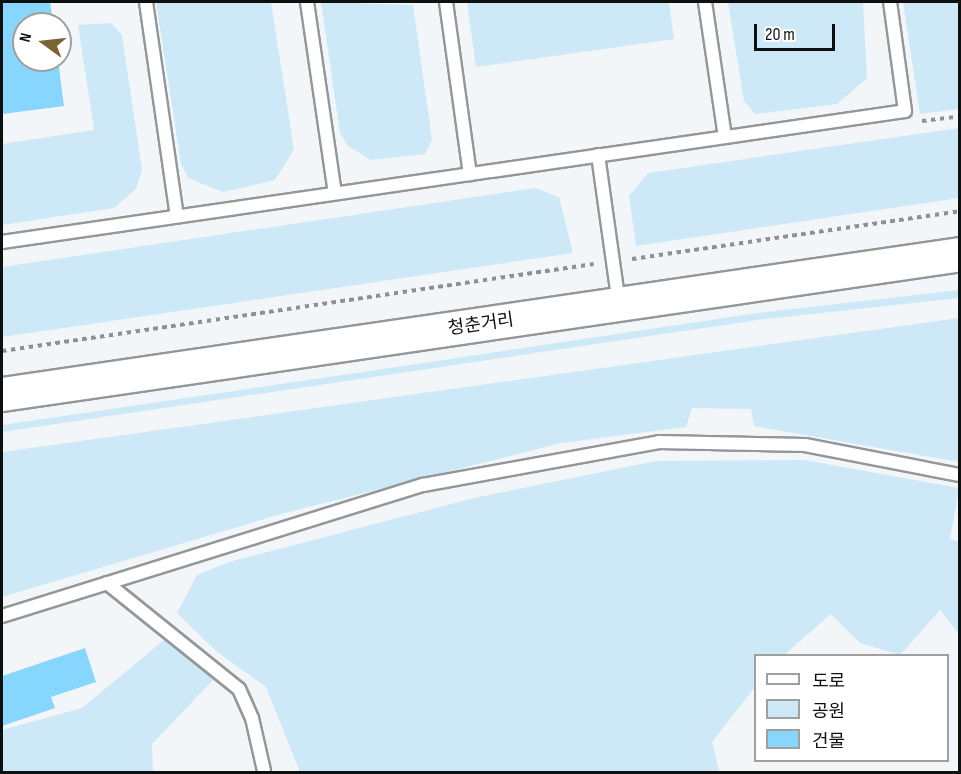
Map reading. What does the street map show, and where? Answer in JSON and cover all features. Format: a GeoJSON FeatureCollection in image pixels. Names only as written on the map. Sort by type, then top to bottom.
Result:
{"type":"FeatureCollection","features":[{"type":"Feature","properties":{"kind":"main road","name":"청춘거리"},"geometry":{"type":"LineString","coordinates":[[2,394],[960,254]]}},
{"type":"Feature","properties":{"kind":"lane"},"geometry":{"type":"LineString","coordinates":[[147,2],[177,216]]}},
{"type":"Feature","properties":{"kind":"lane"},"geometry":{"type":"LineString","coordinates":[[307,2],[334,194]]}},
{"type":"Feature","properties":{"kind":"lane"},"geometry":{"type":"LineString","coordinates":[[446,2],[470,174]]}},
{"type":"Feature","properties":{"kind":"lane"},"geometry":{"type":"LineString","coordinates":[[705,2],[725,137]]}},
{"type":"Feature","properties":{"kind":"lane"},"geometry":{"type":"LineString","coordinates":[[2,242],[905,111],[890,2]]}},
{"type":"Feature","properties":{"kind":"lane"},"geometry":{"type":"LineString","coordinates":[[598,155],[619,305]]}},
{"type":"Feature","properties":{"kind":"lane"},"geometry":{"type":"LineString","coordinates":[[2,616],[423,485],[659,442],[805,445],[960,475]]}},
{"type":"Feature","properties":{"kind":"lane"},"geometry":{"type":"LineString","coordinates":[[107,583],[239,689],[252,718],[264,771]]}},
{"type":"Feature","properties":{"kind":"path"},"geometry":{"type":"LineString","coordinates":[[905,111],[918,122],[960,116]]}},
{"type":"Feature","properties":{"kind":"path"},"geometry":{"type":"LineString","coordinates":[[2,351],[960,211]]}},
{"type":"Feature","properties":{"kind":"green space"},"geometry":{"type":"Polygon","coordinates":[[[156,2],[271,2],[294,150],[275,180],[223,192],[188,178],[181,164],[156,2]]]}},
{"type":"Feature","properties":{"kind":"green space"},"geometry":{"type":"Polygon","coordinates":[[[321,2],[413,5],[432,140],[425,154],[371,160],[348,146],[340,133],[321,2]]]}},
{"type":"Feature","properties":{"kind":"green space"},"geometry":{"type":"Polygon","coordinates":[[[467,2],[669,2],[674,39],[476,67],[467,2]]]}},
{"type":"Feature","properties":{"kind":"green space"},"geometry":{"type":"Polygon","coordinates":[[[728,2],[863,2],[867,78],[837,104],[755,114],[744,101],[728,2]]]}},
{"type":"Feature","properties":{"kind":"green space"},"geometry":{"type":"Polygon","coordinates":[[[903,2],[959,2],[959,109],[920,114],[903,2]]]}},
{"type":"Feature","properties":{"kind":"green space"},"geometry":{"type":"Polygon","coordinates":[[[111,23],[122,35],[142,170],[136,189],[114,208],[2,225],[2,144],[94,130],[78,25],[111,23]]]}},
{"type":"Feature","properties":{"kind":"green space"},"geometry":{"type":"Polygon","coordinates":[[[959,128],[959,198],[636,246],[629,196],[648,173],[959,128]]]}},
{"type":"Feature","properties":{"kind":"green space"},"geometry":{"type":"Polygon","coordinates":[[[535,188],[559,197],[573,253],[2,337],[2,267],[535,188]]]}},
{"type":"Feature","properties":{"kind":"green space"},"geometry":{"type":"Polygon","coordinates":[[[959,290],[959,298],[758,320],[2,432],[2,425],[757,313],[959,290]]]}},
{"type":"Feature","properties":{"kind":"green space"},"geometry":{"type":"Polygon","coordinates":[[[959,318],[959,462],[754,426],[751,409],[692,408],[686,427],[561,443],[281,514],[2,597],[2,452],[959,318]]]}},
{"type":"Feature","properties":{"kind":"green space"},"geometry":{"type":"Polygon","coordinates":[[[804,460],[959,488],[950,539],[959,542],[959,634],[940,610],[901,654],[897,654],[860,643],[831,614],[785,654],[754,654],[754,688],[712,742],[719,770],[710,772],[300,772],[266,687],[216,651],[177,613],[197,575],[229,562],[474,498],[656,461],[804,460]]]}},
{"type":"Feature","properties":{"kind":"green space"},"geometry":{"type":"Polygon","coordinates":[[[164,640],[215,678],[152,744],[153,772],[2,772],[2,730],[82,708],[164,640]]]}},
{"type":"Feature","properties":{"kind":"building"},"geometry":{"type":"Polygon","coordinates":[[[2,2],[50,2],[51,12],[12,12],[12,72],[60,72],[64,106],[2,114],[2,2]]]}},
{"type":"Feature","properties":{"kind":"building"},"geometry":{"type":"Polygon","coordinates":[[[85,648],[96,682],[51,697],[55,708],[2,726],[2,676],[85,648]]]}}]}
